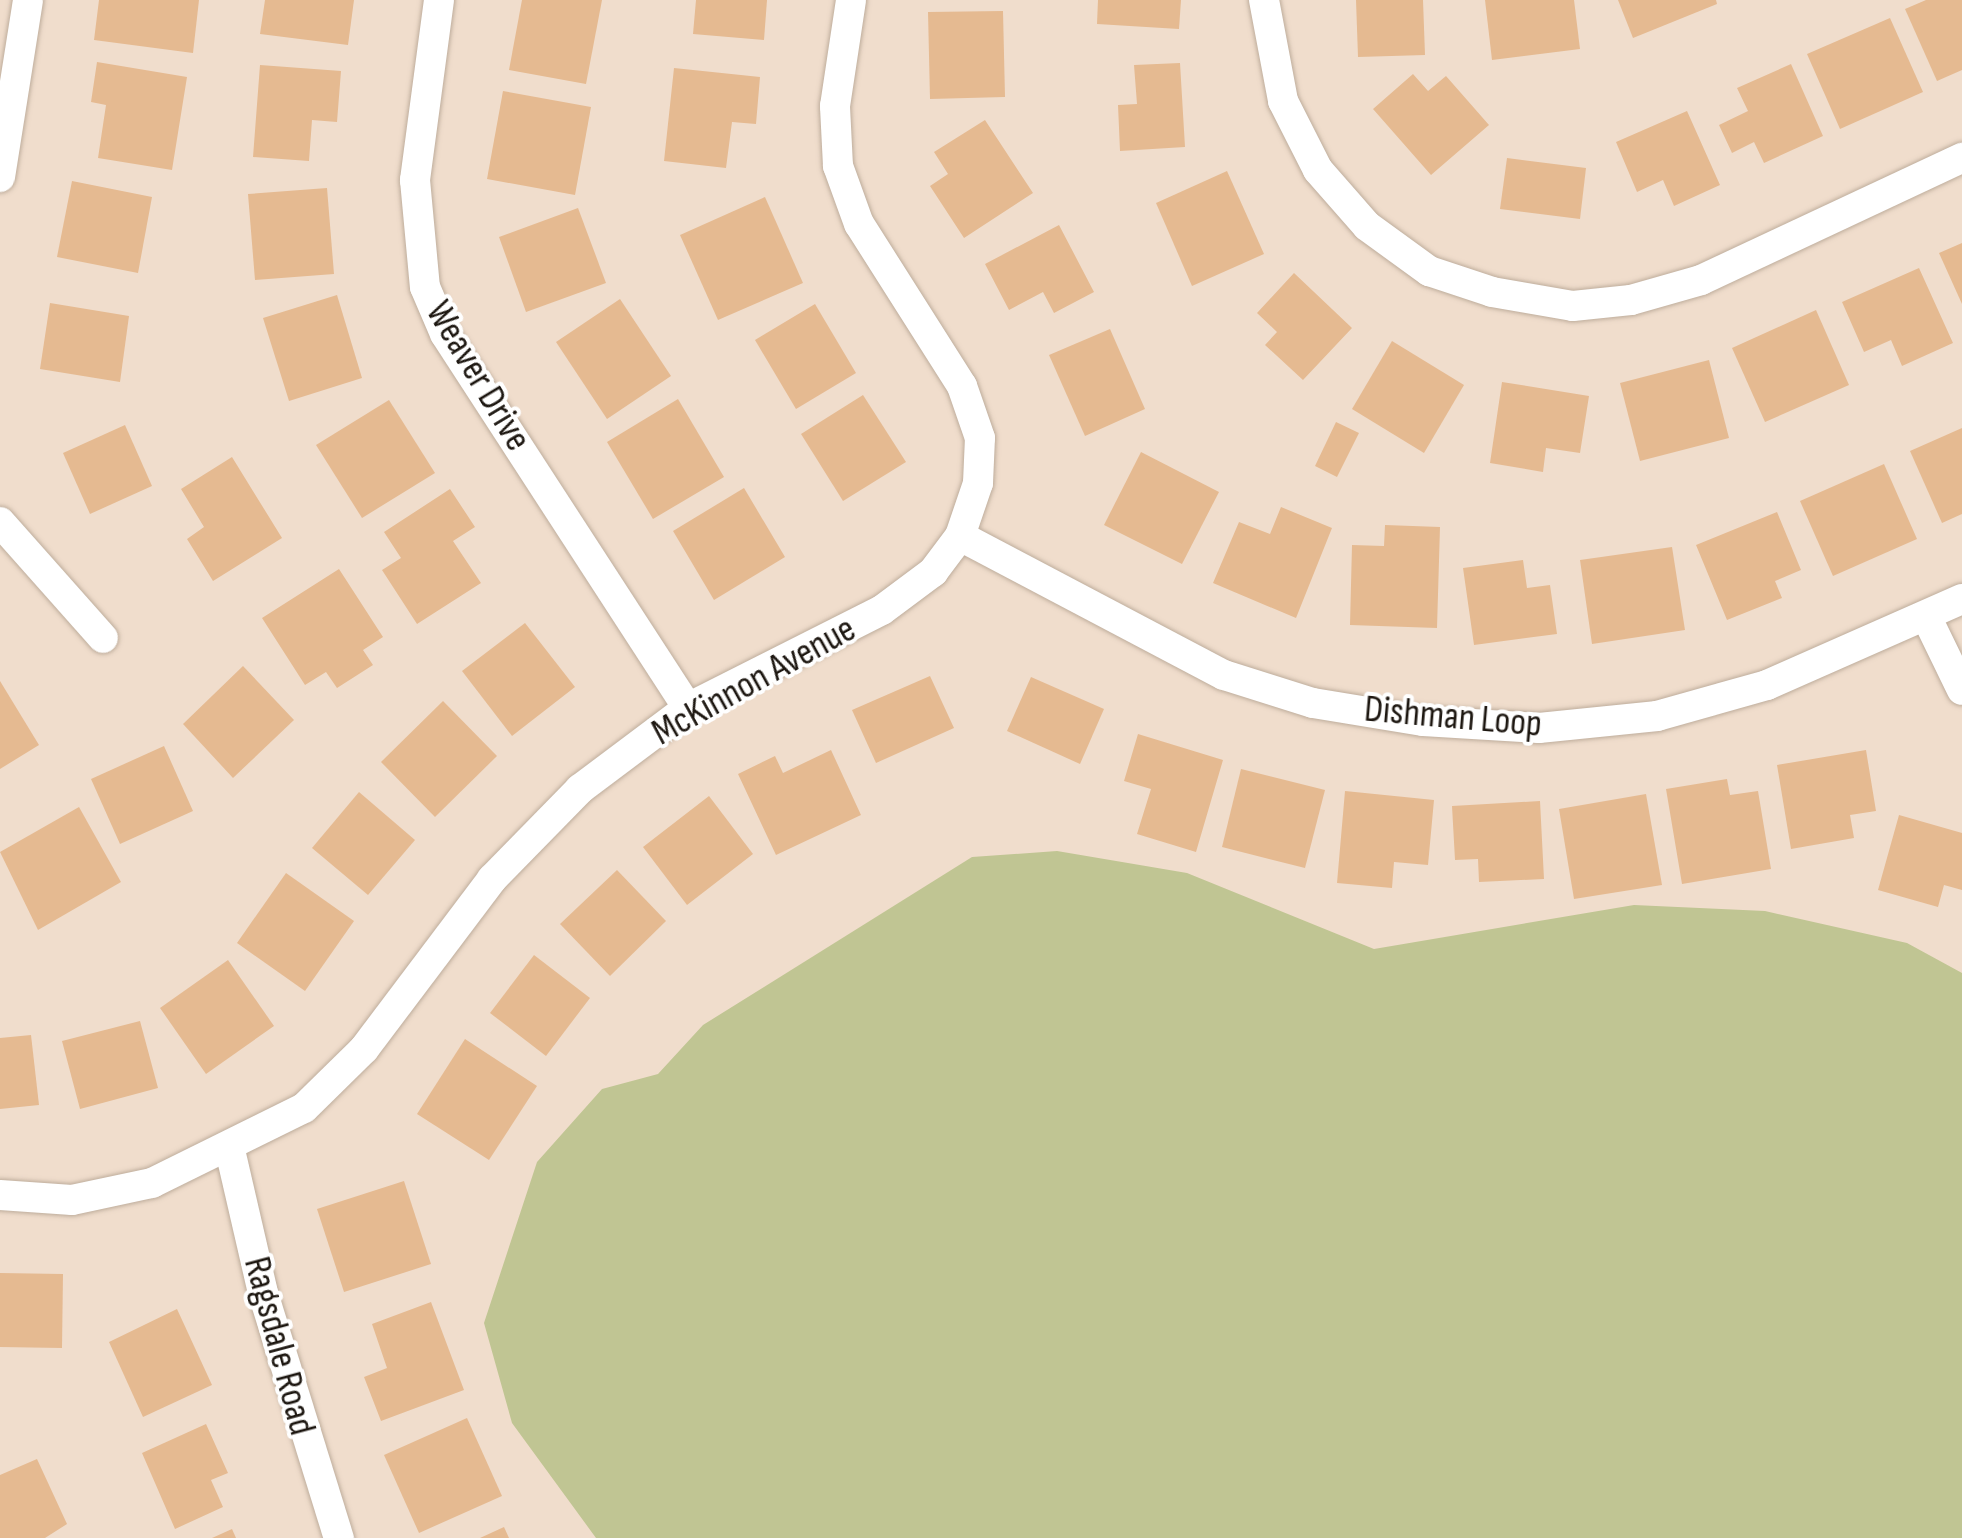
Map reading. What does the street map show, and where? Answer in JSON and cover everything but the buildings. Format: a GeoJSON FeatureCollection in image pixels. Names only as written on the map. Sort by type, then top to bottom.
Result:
{"type":"FeatureCollection","features":[{"type":"Feature","properties":{"kind":"street"},"geometry":{"type":"LineString","coordinates":[[0,177],[28,0]]}},
{"type":"Feature","properties":{"kind":"street","name":"Weaver Drive"},"geometry":{"type":"LineString","coordinates":[[439,0],[415,180],[425,286],[445,334],[688,708]]}},
{"type":"Feature","properties":{"kind":"street","name":"McKinnon Avenue"},"geometry":{"type":"LineString","coordinates":[[0,1195],[72,1200],[152,1183],[230,1150],[328,1084],[492,879],[580,790],[688,708],[882,610],[934,572],[960,536],[978,483],[980,438],[962,386],[859,224],[838,166],[835,106],[851,0]]}},
{"type":"Feature","properties":{"kind":"street"},"geometry":{"type":"LineString","coordinates":[[1264,0],[1266,45],[1283,101],[1318,170],[1367,226],[1429,271],[1492,292],[1573,306],[1631,300],[1701,280],[1962,158]]}},
{"type":"Feature","properties":{"kind":"street"},"geometry":{"type":"LineString","coordinates":[[0,522],[103,638]]}},
{"type":"Feature","properties":{"kind":"street","name":"Dishman Loop"},"geometry":{"type":"LineString","coordinates":[[960,536],[1224,674],[1312,703],[1423,721],[1539,728],[1657,716],[1768,685],[1962,600]]}},
{"type":"Feature","properties":{"kind":"street"},"geometry":{"type":"LineString","coordinates":[[1926,616],[1962,690]]}},
{"type":"Feature","properties":{"kind":"street","name":"Ragsdale Road"},"geometry":{"type":"LineString","coordinates":[[230,1150],[268,1312],[340,1538]]}},
{"type":"Feature","properties":{"kind":"green space"},"geometry":{"type":"Polygon","coordinates":[[[1057,851],[1187,873],[1374,949],[1634,905],[1765,911],[1907,943],[1962,973],[1962,1538],[596,1538],[512,1423],[484,1323],[537,1162],[602,1089],[658,1074],[703,1025],[972,857],[1057,851]]]}}]}
